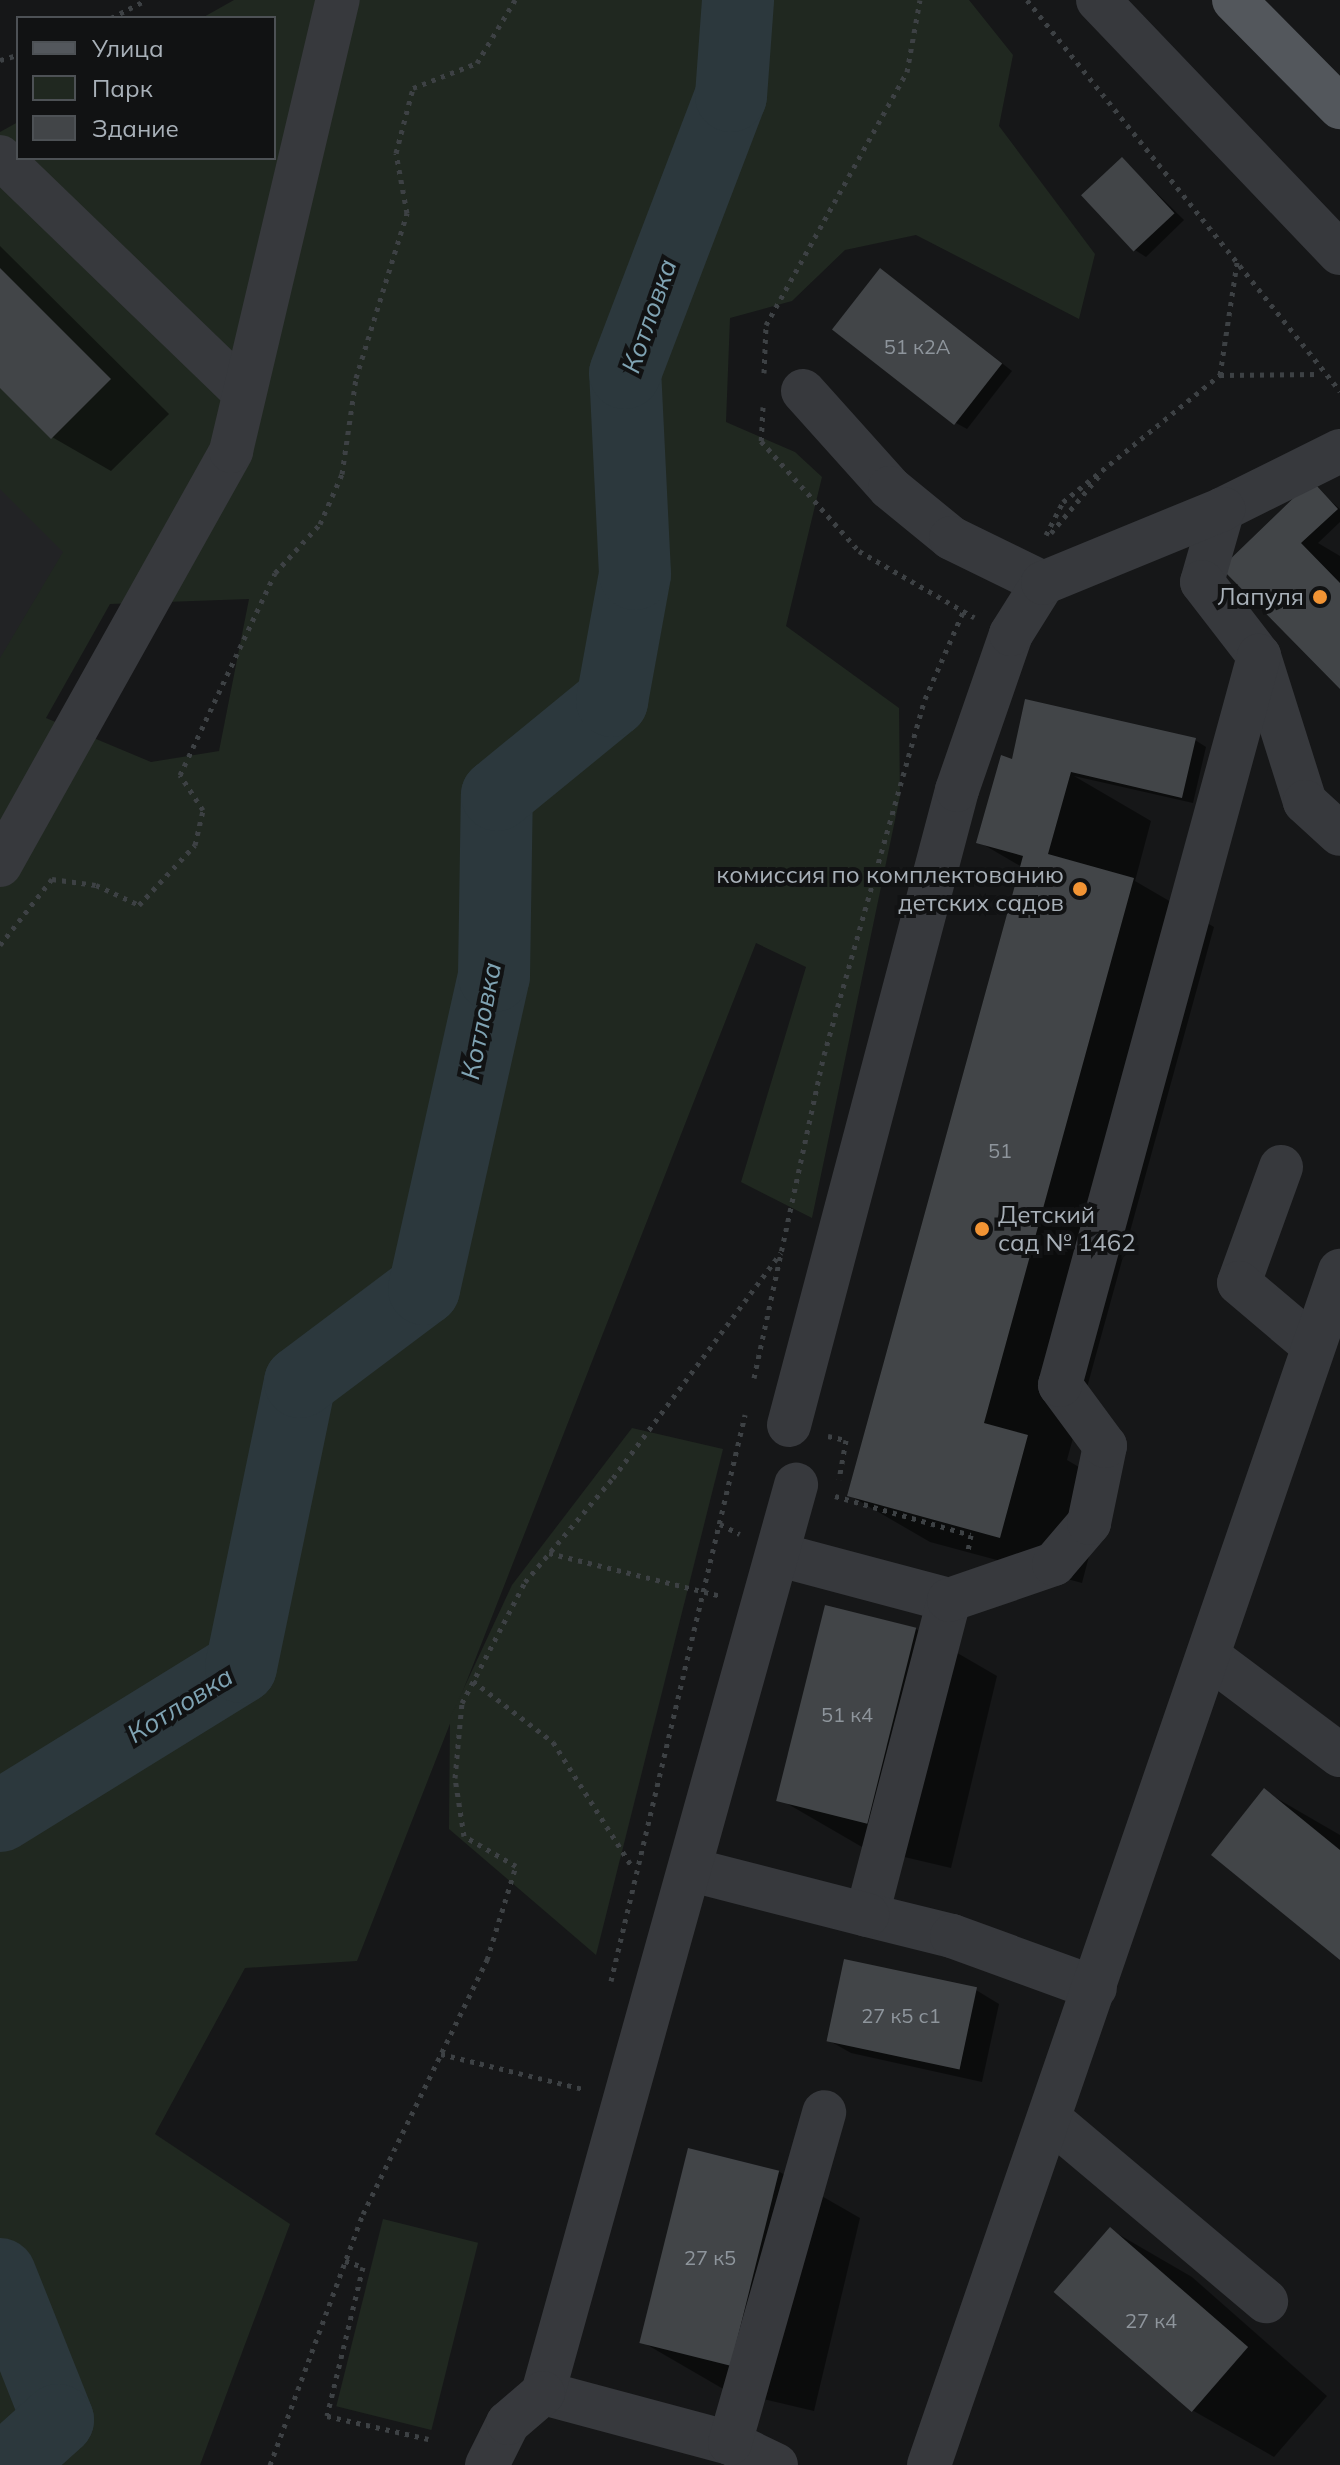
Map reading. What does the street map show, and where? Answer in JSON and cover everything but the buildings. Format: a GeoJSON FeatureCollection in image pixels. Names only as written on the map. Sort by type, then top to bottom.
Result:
{"type":"FeatureCollection","features":[{"type":"Feature","properties":{"kind":"main road"},"geometry":{"type":"LineString","coordinates":[[1234,0],[1340,107]]}},
{"type":"Feature","properties":{"kind":"street"},"geometry":{"type":"LineString","coordinates":[[0,865],[231,451],[338,0]]}},
{"type":"Feature","properties":{"kind":"street"},"geometry":{"type":"LineString","coordinates":[[1098,0],[1340,253]]}},
{"type":"Feature","properties":{"kind":"street"},"geometry":{"type":"LineString","coordinates":[[0,157],[244,393]]}},
{"type":"Feature","properties":{"kind":"street"},"geometry":{"type":"LineString","coordinates":[[777,391],[951,538],[1043,583]]}},
{"type":"Feature","properties":{"kind":"street"},"geometry":{"type":"LineString","coordinates":[[789,1425],[957,790],[1011,634],[1043,583],[1223,509],[1339,453]]}},
{"type":"Feature","properties":{"kind":"street"},"geometry":{"type":"LineString","coordinates":[[1223,509],[1202,582],[1259,656],[1305,802],[1340,834]]}},
{"type":"Feature","properties":{"kind":"street"},"geometry":{"type":"LineString","coordinates":[[780,1555],[949,1600],[1054,1564],[1089,1523],[1105,1446],[1060,1385],[1259,656]]}},
{"type":"Feature","properties":{"kind":"street"},"geometry":{"type":"LineString","coordinates":[[1281,1167],[1239,1283],[1312,1345]]}},
{"type":"Feature","properties":{"kind":"street"},"geometry":{"type":"LineString","coordinates":[[929,2465],[1052,2121],[1312,1345],[1340,1271]]}},
{"type":"Feature","properties":{"kind":"street"},"geometry":{"type":"LineString","coordinates":[[487,2465],[508,2423],[543,2393],[780,1555],[796,1485]]}},
{"type":"Feature","properties":{"kind":"street"},"geometry":{"type":"LineString","coordinates":[[867,1915],[949,1600]]}},
{"type":"Feature","properties":{"kind":"street"},"geometry":{"type":"LineString","coordinates":[[1208,1656],[1340,1755]]}},
{"type":"Feature","properties":{"kind":"street"},"geometry":{"type":"LineString","coordinates":[[692,1870],[952,1936],[1095,1988]]}},
{"type":"Feature","properties":{"kind":"street"},"geometry":{"type":"LineString","coordinates":[[730,2443],[824,2112]]}},
{"type":"Feature","properties":{"kind":"street"},"geometry":{"type":"LineString","coordinates":[[1052,2121],[1266,2301]]}},
{"type":"Feature","properties":{"kind":"street"},"geometry":{"type":"LineString","coordinates":[[543,2393],[730,2443],[776,2465]]}},
{"type":"Feature","properties":{"kind":"path"},"geometry":{"type":"LineString","coordinates":[[115,16],[146,0]]}},
{"type":"Feature","properties":{"kind":"path"},"geometry":{"type":"LineString","coordinates":[[0,945],[52,879],[96,885],[139,905],[195,845],[203,810],[180,775],[275,573],[320,524],[342,474],[356,378],[407,213],[396,153],[413,88],[477,63],[515,0]]}},
{"type":"Feature","properties":{"kind":"path"},"geometry":{"type":"LineString","coordinates":[[752,1386],[824,1055],[925,699],[963,612],[859,551],[761,441],[777,391],[766,325],[907,72],[920,0]]}},
{"type":"Feature","properties":{"kind":"path"},"geometry":{"type":"LineString","coordinates":[[1027,0],[1237,262],[1320,374],[1340,391]]}},
{"type":"Feature","properties":{"kind":"path"},"geometry":{"type":"LineString","coordinates":[[1220,375],[1237,262]]}},
{"type":"Feature","properties":{"kind":"path"},"geometry":{"type":"LineString","coordinates":[[1107,466],[1041,544],[1063,502],[1107,466],[1220,375],[1320,374]]}},
{"type":"Feature","properties":{"kind":"path"},"geometry":{"type":"LineString","coordinates":[[270,2465],[345,2261],[487,1960],[516,1866],[464,1836],[455,1778],[462,1703],[525,1582],[784,1249]]}},
{"type":"Feature","properties":{"kind":"path"},"geometry":{"type":"LineString","coordinates":[[611,1985],[633,1868],[748,1402]]}},
{"type":"Feature","properties":{"kind":"path"},"geometry":{"type":"LineString","coordinates":[[789,1425],[846,1440],[835,1497],[971,1535]]}},
{"type":"Feature","properties":{"kind":"path"},"geometry":{"type":"LineString","coordinates":[[549,1553],[765,1607]]}},
{"type":"Feature","properties":{"kind":"path"},"geometry":{"type":"LineString","coordinates":[[473,1681],[553,1742],[633,1868]]}},
{"type":"Feature","properties":{"kind":"path"},"geometry":{"type":"LineString","coordinates":[[441,2054],[628,2099]]}},
{"type":"Feature","properties":{"kind":"path"},"geometry":{"type":"LineString","coordinates":[[345,2261],[363,2267],[327,2416],[428,2439]]}},
{"type":"Feature","properties":{"kind":"shaded area"},"geometry":{"type":"Polygon","coordinates":[[[0,451],[89,546],[0,700],[0,451]]]}},
{"type":"Feature","properties":{"kind":"green space"},"geometry":{"type":"Polygon","coordinates":[[[234,0],[969,0],[1013,55],[999,126],[1095,254],[1079,319],[916,235],[845,250],[792,301],[730,318],[726,422],[795,452],[822,477],[786,626],[899,708],[900,796],[812,1218],[741,1182],[806,967],[756,943],[357,1961],[245,1968],[155,2134],[290,2224],[200,2465],[0,2465],[0,658],[63,552],[0,489],[0,132],[16,123],[16,160],[276,160],[276,16],[206,16],[234,0]],[[249,599],[110,604],[46,718],[151,762],[219,751],[249,599]]]}},
{"type":"Feature","properties":{"kind":"green space"},"geometry":{"type":"Polygon","coordinates":[[[632,1428],[723,1449],[596,1955],[449,1829],[450,1718],[512,1585],[632,1428]]]}},
{"type":"Feature","properties":{"kind":"green space"},"geometry":{"type":"Polygon","coordinates":[[[383,2219],[478,2243],[431,2430],[336,2406],[383,2219]]]}},
{"type":"Feature","properties":{"kind":"waterway","name":"Котловка"},"geometry":{"type":"LineString","coordinates":[[0,1816],[241,1667],[300,1382],[424,1289],[494,976],[497,795],[612,701],[635,574],[625,373],[731,96],[738,0]]}},
{"type":"Feature","properties":{"kind":"waterway","name":"Котловка"},"geometry":{"type":"LineString","coordinates":[[0,2274],[58,2420],[8,2465]]}},
{"type":"Feature","properties":{"kind":"place","name":"Лапуля"},"geometry":{"type":"Point","coordinates":[1320,597]}},
{"type":"Feature","properties":{"kind":"place","name":"комиссия по комплектованию детских садов"},"geometry":{"type":"Point","coordinates":[1080,889]}},
{"type":"Feature","properties":{"kind":"place","name":"Детский сад № 1462"},"geometry":{"type":"Point","coordinates":[982,1229]}}]}
